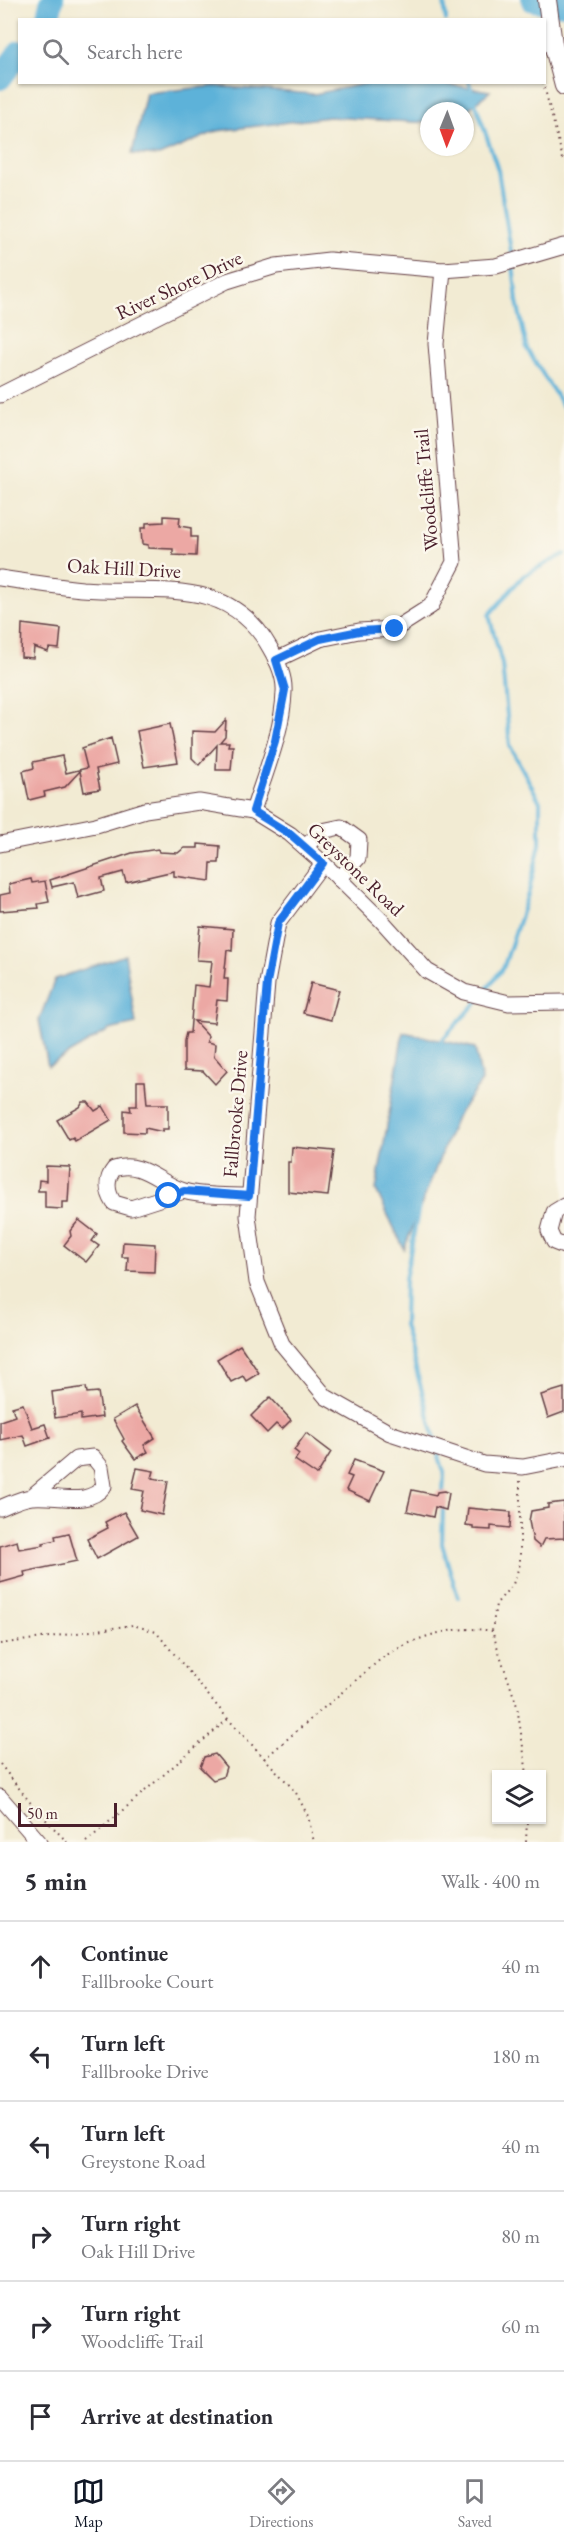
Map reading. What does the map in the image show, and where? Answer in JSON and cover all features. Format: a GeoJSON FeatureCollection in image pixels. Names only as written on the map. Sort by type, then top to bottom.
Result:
{"type":"FeatureCollection","features":[{"type":"Feature","properties":{"kind":"street"},"geometry":{"type":"LineString","coordinates":[[547,0],[562,78]]}},
{"type":"Feature","properties":{"kind":"street","name":"River Shore Drive"},"geometry":{"type":"LineString","coordinates":[[0,395],[227,281],[276,266],[329,260],[443,270],[496,266],[564,246]]}},
{"type":"Feature","properties":{"kind":"street","name":"Woodcliffe Trail"},"geometry":{"type":"LineString","coordinates":[[276,660],[320,639],[359,631],[395,629],[431,606],[454,562],[436,344],[443,270]]}},
{"type":"Feature","properties":{"kind":"street","name":"Oak Hill Drive"},"geometry":{"type":"LineString","coordinates":[[0,578],[83,589],[177,591],[226,602],[260,630],[276,660],[285,690],[275,741],[253,811]]}},
{"type":"Feature","properties":{"kind":"street","name":"Greystone Road"},"geometry":{"type":"LineString","coordinates":[[0,844],[96,825],[145,810],[199,802],[253,811],[290,834],[323,863],[427,971],[464,992],[509,1003],[564,1002]]}},
{"type":"Feature","properties":{"kind":"street"},"geometry":{"type":"LineString","coordinates":[[305,847],[322,831],[341,827],[359,840],[358,858],[339,879]]}},
{"type":"Feature","properties":{"kind":"street","name":"Fallbrooke Drive"},"geometry":{"type":"LineString","coordinates":[[323,863],[278,923],[267,983],[248,1216],[256,1282],[282,1344],[326,1397],[390,1433],[484,1464],[519,1467],[564,1460]]}},
{"type":"Feature","properties":{"kind":"street"},"geometry":{"type":"LineString","coordinates":[[184,1191],[249,1196]]}},
{"type":"Feature","properties":{"kind":"street"},"geometry":{"type":"LineString","coordinates":[[564,1206],[554,1212],[549,1222],[549,1231],[554,1242],[564,1246]]}},
{"type":"Feature","properties":{"kind":"street"},"geometry":{"type":"LineString","coordinates":[[0,1508],[31,1497]]}},
{"type":"Feature","properties":{"kind":"street"},"geometry":{"type":"LineString","coordinates":[[0,1797],[39,1842]]}},
{"type":"Feature","properties":{"kind":"path"},"geometry":{"type":"LineString","coordinates":[[543,84],[564,163]]}},
{"type":"Feature","properties":{"kind":"path"},"geometry":{"type":"LineString","coordinates":[[519,1467],[520,1564],[513,1584],[496,1604],[492,1631],[517,1706],[526,1770]]}},
{"type":"Feature","properties":{"kind":"path"},"geometry":{"type":"LineString","coordinates":[[0,1644],[133,1625],[156,1632],[228,1719],[302,1802],[314,1842]]}},
{"type":"Feature","properties":{"kind":"path"},"geometry":{"type":"LineString","coordinates":[[264,1760],[382,1658],[402,1645],[443,1632],[492,1631]]}},
{"type":"Feature","properties":{"kind":"path"},"geometry":{"type":"LineString","coordinates":[[86,1842],[228,1719]]}},
{"type":"Feature","properties":{"kind":"path"},"geometry":{"type":"LineString","coordinates":[[0,1764],[33,1806],[67,1842]]}},
{"type":"Feature","properties":{"kind":"path"},"geometry":{"type":"LineString","coordinates":[[526,1842],[527,1824]]}},
{"type":"Feature","properties":{"kind":"water"},"geometry":{"type":"Polygon","coordinates":[[[363,84],[445,84],[490,91],[474,104],[474,102],[420,102],[420,122],[329,117],[217,131],[159,156],[132,154],[146,93],[215,86],[314,94],[363,84]]]}},
{"type":"Feature","properties":{"kind":"water"},"geometry":{"type":"Polygon","coordinates":[[[125,955],[136,1024],[109,1030],[48,1066],[39,1020],[55,979],[125,955]]]}},
{"type":"Feature","properties":{"kind":"water"},"geometry":{"type":"Polygon","coordinates":[[[403,1032],[475,1048],[482,1081],[456,1117],[404,1249],[376,1190],[403,1032]]]}},
{"type":"Feature","properties":{"kind":"building"},"geometry":{"type":"Polygon","coordinates":[[[164,516],[180,517],[179,526],[191,528],[191,537],[197,537],[196,556],[173,555],[173,549],[148,548],[148,545],[142,544],[141,528],[146,528],[146,523],[164,522],[164,516]]]}},
{"type":"Feature","properties":{"kind":"building"},"geometry":{"type":"Polygon","coordinates":[[[22,624],[61,629],[59,649],[49,648],[48,652],[34,647],[33,658],[21,657],[22,624]]]}},
{"type":"Feature","properties":{"kind":"building"},"geometry":{"type":"Polygon","coordinates":[[[226,720],[225,736],[220,742],[229,742],[228,746],[233,746],[231,770],[216,770],[217,745],[199,765],[192,758],[192,731],[215,732],[226,720]]]}},
{"type":"Feature","properties":{"kind":"building"},"geometry":{"type":"Polygon","coordinates":[[[170,724],[178,762],[144,767],[137,731],[170,724]]]}},
{"type":"Feature","properties":{"kind":"building"},"geometry":{"type":"Polygon","coordinates":[[[111,738],[117,764],[96,769],[100,789],[84,792],[80,771],[65,787],[44,792],[45,796],[29,800],[23,771],[34,768],[33,762],[62,756],[66,773],[87,768],[82,748],[111,738]]]}},
{"type":"Feature","properties":{"kind":"building"},"geometry":{"type":"Polygon","coordinates":[[[198,844],[220,846],[219,863],[211,863],[210,881],[174,876],[174,871],[126,882],[123,872],[101,878],[104,891],[78,898],[74,882],[52,887],[50,880],[132,853],[158,849],[159,852],[178,853],[184,848],[198,848],[198,844]]]}},
{"type":"Feature","properties":{"kind":"building"},"geometry":{"type":"Polygon","coordinates":[[[31,879],[32,883],[45,881],[49,902],[38,904],[39,908],[0,911],[0,895],[10,893],[9,884],[31,879]]]}},
{"type":"Feature","properties":{"kind":"building"},"geometry":{"type":"Polygon","coordinates":[[[200,926],[233,929],[232,951],[227,950],[224,979],[228,979],[227,1001],[217,1000],[214,1023],[194,1021],[208,1036],[207,1042],[215,1044],[214,1056],[227,1071],[215,1084],[203,1071],[184,1070],[184,1041],[186,1033],[190,1033],[194,985],[209,987],[212,961],[197,960],[200,926]]]}},
{"type":"Feature","properties":{"kind":"building"},"geometry":{"type":"Polygon","coordinates":[[[311,983],[339,990],[331,1020],[303,1013],[311,983]]]}},
{"type":"Feature","properties":{"kind":"building"},"geometry":{"type":"Polygon","coordinates":[[[137,1081],[145,1081],[147,1104],[168,1104],[168,1129],[162,1129],[163,1132],[145,1128],[145,1133],[124,1132],[124,1110],[131,1111],[130,1106],[137,1106],[137,1081]]]}},
{"type":"Feature","properties":{"kind":"building"},"geometry":{"type":"Polygon","coordinates":[[[83,1102],[88,1102],[95,1111],[103,1106],[111,1120],[75,1141],[73,1138],[69,1140],[57,1120],[80,1107],[83,1102]]]}},
{"type":"Feature","properties":{"kind":"building"},"geometry":{"type":"Polygon","coordinates":[[[292,1147],[334,1151],[328,1196],[288,1192],[288,1162],[291,1162],[292,1147]]]}},
{"type":"Feature","properties":{"kind":"building"},"geometry":{"type":"Polygon","coordinates":[[[46,1166],[70,1167],[68,1202],[62,1202],[62,1209],[45,1208],[45,1191],[38,1191],[39,1180],[46,1181],[46,1166]]]}},
{"type":"Feature","properties":{"kind":"building"},"geometry":{"type":"Polygon","coordinates":[[[79,1220],[97,1234],[92,1241],[99,1246],[86,1262],[64,1245],[71,1236],[70,1231],[79,1220]]]}},
{"type":"Feature","properties":{"kind":"building"},"geometry":{"type":"Polygon","coordinates":[[[123,1242],[155,1244],[154,1272],[127,1271],[128,1257],[122,1257],[123,1242]]]}},
{"type":"Feature","properties":{"kind":"building"},"geometry":{"type":"Polygon","coordinates":[[[240,1345],[259,1373],[246,1381],[243,1376],[231,1382],[217,1359],[240,1345]]]}},
{"type":"Feature","properties":{"kind":"building"},"geometry":{"type":"Polygon","coordinates":[[[86,1387],[87,1393],[98,1392],[102,1417],[81,1420],[81,1414],[55,1418],[52,1392],[86,1387]]]}},
{"type":"Feature","properties":{"kind":"building"},"geometry":{"type":"Polygon","coordinates":[[[564,1388],[564,1412],[548,1418],[541,1395],[564,1388]]]}},
{"type":"Feature","properties":{"kind":"building"},"geometry":{"type":"Polygon","coordinates":[[[270,1397],[291,1420],[282,1429],[276,1424],[267,1433],[251,1416],[270,1397]]]}},
{"type":"Feature","properties":{"kind":"building"},"geometry":{"type":"Polygon","coordinates":[[[23,1404],[32,1428],[45,1424],[50,1438],[27,1446],[23,1435],[0,1440],[0,1421],[15,1416],[12,1407],[23,1404]]]}},
{"type":"Feature","properties":{"kind":"building"},"geometry":{"type":"Polygon","coordinates":[[[135,1406],[155,1438],[144,1445],[148,1452],[135,1459],[122,1441],[124,1439],[113,1419],[135,1406]]]}},
{"type":"Feature","properties":{"kind":"building"},"geometry":{"type":"Polygon","coordinates":[[[306,1433],[331,1452],[317,1475],[295,1460],[299,1454],[294,1450],[306,1433]]]}},
{"type":"Feature","properties":{"kind":"building"},"geometry":{"type":"Polygon","coordinates":[[[354,1460],[384,1471],[370,1501],[346,1490],[352,1477],[347,1475],[354,1460]]]}},
{"type":"Feature","properties":{"kind":"building"},"geometry":{"type":"Polygon","coordinates":[[[137,1468],[154,1471],[152,1478],[168,1481],[162,1515],[140,1510],[144,1491],[132,1489],[137,1468]]]}},
{"type":"Feature","properties":{"kind":"building"},"geometry":{"type":"Polygon","coordinates":[[[412,1490],[436,1495],[437,1492],[449,1493],[446,1510],[435,1507],[433,1517],[407,1511],[412,1490]]]}},
{"type":"Feature","properties":{"kind":"building"},"geometry":{"type":"Polygon","coordinates":[[[564,1502],[564,1538],[544,1539],[540,1547],[533,1541],[529,1521],[531,1511],[548,1508],[548,1504],[564,1502]]]}},
{"type":"Feature","properties":{"kind":"building"},"geometry":{"type":"Polygon","coordinates":[[[468,1508],[511,1512],[510,1528],[491,1526],[491,1530],[473,1529],[473,1526],[466,1525],[468,1508]]]}},
{"type":"Feature","properties":{"kind":"building"},"geometry":{"type":"Polygon","coordinates":[[[124,1512],[138,1536],[97,1559],[87,1539],[108,1528],[105,1522],[124,1512]]]}},
{"type":"Feature","properties":{"kind":"building"},"geometry":{"type":"Polygon","coordinates":[[[69,1533],[77,1561],[24,1572],[25,1576],[0,1583],[0,1546],[17,1541],[19,1549],[44,1545],[43,1543],[56,1540],[55,1536],[69,1533]]]}},
{"type":"Feature","properties":{"kind":"building"},"geometry":{"type":"Polygon","coordinates":[[[215,1754],[226,1767],[223,1777],[213,1780],[200,1767],[204,1757],[215,1754]]]}},
{"type":"Feature","properties":{"kind":"waterway"},"geometry":{"type":"LineString","coordinates":[[48,18],[52,0]]}},
{"type":"Feature","properties":{"kind":"waterway"},"geometry":{"type":"LineString","coordinates":[[444,0],[446,18]]}},
{"type":"Feature","properties":{"kind":"waterway"},"geometry":{"type":"LineString","coordinates":[[533,0],[564,4]]}},
{"type":"Feature","properties":{"kind":"waterway"},"geometry":{"type":"LineString","coordinates":[[0,78],[18,55]]}},
{"type":"Feature","properties":{"kind":"waterway"},"geometry":{"type":"LineString","coordinates":[[470,84],[472,91]]}},
{"type":"Feature","properties":{"kind":"waterway"},"geometry":{"type":"LineString","coordinates":[[474,99],[498,170],[512,257]]}},
{"type":"Feature","properties":{"kind":"waterway"},"geometry":{"type":"LineString","coordinates":[[513,265],[517,301],[527,349],[564,408]]}},
{"type":"Feature","properties":{"kind":"waterway"},"geometry":{"type":"LineString","coordinates":[[484,993],[504,966],[529,891],[540,844],[540,802],[510,746],[502,664],[489,615],[523,576],[564,554]]}},
{"type":"Feature","properties":{"kind":"waterway"},"geometry":{"type":"LineString","coordinates":[[438,1044],[480,999]]}},
{"type":"Feature","properties":{"kind":"waterway"},"geometry":{"type":"LineString","coordinates":[[419,1207],[405,1279],[404,1325],[436,1443]]}},
{"type":"Feature","properties":{"kind":"waterway"},"geometry":{"type":"LineString","coordinates":[[438,1453],[444,1472],[443,1496]]}},
{"type":"Feature","properties":{"kind":"waterway"},"geometry":{"type":"LineString","coordinates":[[443,1507],[442,1544],[458,1597]]}},
{"type":"Feature","properties":{"kind":"route"},"geometry":{"type":"LineString","coordinates":[[169,1196],[184,1191],[249,1196],[267,983],[278,923],[323,863],[290,834],[253,811],[275,741],[285,690],[276,660],[320,639],[359,631],[395,629]]}}]}
